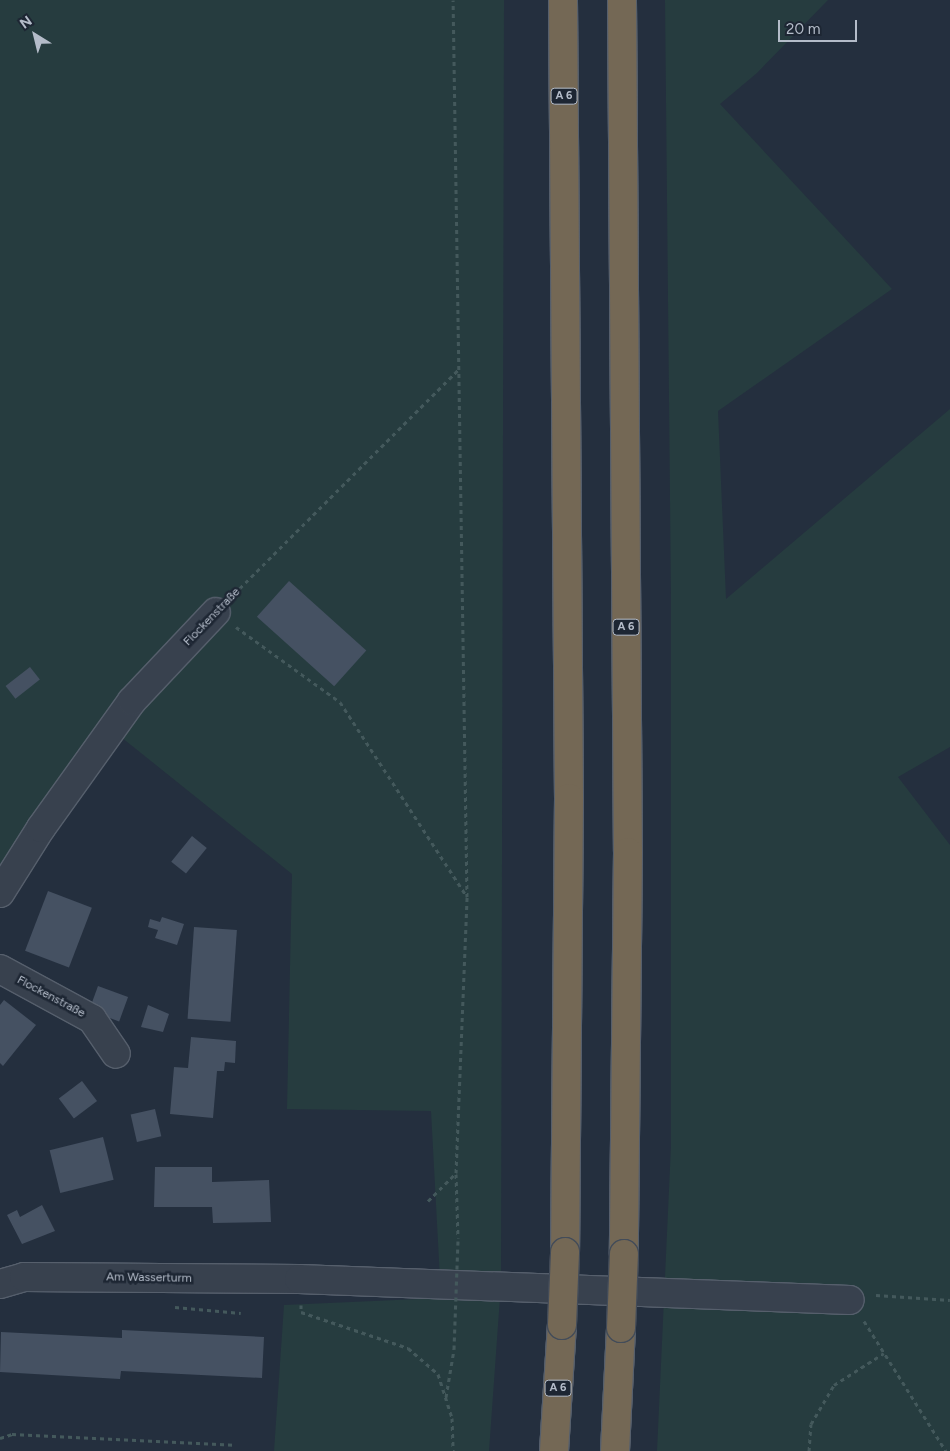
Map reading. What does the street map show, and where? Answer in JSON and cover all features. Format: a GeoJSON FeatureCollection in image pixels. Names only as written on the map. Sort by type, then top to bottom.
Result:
{"type":"FeatureCollection","features":[{"type":"Feature","properties":{"kind":"highway","name":"A 6"},"geometry":{"type":"LineString","coordinates":[[554,1451],[565,1252],[569,798],[563,0]]}},
{"type":"Feature","properties":{"kind":"highway","name":"A 6"},"geometry":{"type":"LineString","coordinates":[[615,1451],[624,1254],[628,852],[622,0]]}},
{"type":"Feature","properties":{"kind":"street","name":"Flockenstraße"},"geometry":{"type":"LineString","coordinates":[[0,893],[41,828],[132,701],[216,612]]}},
{"type":"Feature","properties":{"kind":"street","name":"Flockenstraße"},"geometry":{"type":"LineString","coordinates":[[0,970],[92,1019],[116,1054]]}},
{"type":"Feature","properties":{"kind":"street","name":"Am Wasserturm"},"geometry":{"type":"LineString","coordinates":[[0,1284],[24,1277],[299,1279],[850,1300]]}},
{"type":"Feature","properties":{"kind":"path"},"geometry":{"type":"LineString","coordinates":[[446,1398],[454,1349],[458,1238],[456,1173],[467,897],[453,0]]}},
{"type":"Feature","properties":{"kind":"path","name":"Flockenstraße"},"geometry":{"type":"LineString","coordinates":[[216,612],[458,370]]}},
{"type":"Feature","properties":{"kind":"path"},"geometry":{"type":"LineString","coordinates":[[216,612],[340,702],[467,897]]}},
{"type":"Feature","properties":{"kind":"path"},"geometry":{"type":"LineString","coordinates":[[428,1201],[456,1173]]}},
{"type":"Feature","properties":{"kind":"path"},"geometry":{"type":"LineString","coordinates":[[299,1279],[301,1312],[408,1348],[438,1374],[452,1418],[453,1451]]}},
{"type":"Feature","properties":{"kind":"path"},"geometry":{"type":"LineString","coordinates":[[946,1451],[850,1300],[876,1295],[950,1300]]}},
{"type":"Feature","properties":{"kind":"path"},"geometry":{"type":"LineString","coordinates":[[810,1451],[811,1424],[834,1385],[884,1353]]}},
{"type":"Feature","properties":{"kind":"path"},"geometry":{"type":"LineString","coordinates":[[0,1438],[12,1434],[234,1444]]}},
{"type":"Feature","properties":{"kind":"green space"},"geometry":{"type":"Polygon","coordinates":[[[0,0],[504,0],[501,1283],[489,1451],[274,1451],[284,1305],[441,1298],[431,1111],[287,1109],[292,874],[111,729],[0,869],[0,0]]]}},
{"type":"Feature","properties":{"kind":"green space"},"geometry":{"type":"Polygon","coordinates":[[[665,0],[828,0],[757,73],[720,104],[892,289],[718,411],[726,599],[950,409],[950,747],[898,777],[950,845],[950,1451],[657,1451],[671,1146],[671,597],[665,0]]]}},
{"type":"Feature","properties":{"kind":"building"},"geometry":{"type":"Polygon","coordinates":[[[289,581],[366,651],[334,686],[257,617],[289,581]]]}},
{"type":"Feature","properties":{"kind":"building"},"geometry":{"type":"Polygon","coordinates":[[[30,667],[40,680],[15,699],[6,686],[30,667]]]}},
{"type":"Feature","properties":{"kind":"building"},"geometry":{"type":"Polygon","coordinates":[[[192,836],[207,848],[186,874],[171,862],[192,836]]]}},
{"type":"Feature","properties":{"kind":"building"},"geometry":{"type":"Polygon","coordinates":[[[48,891],[92,908],[69,968],[25,951],[48,891]]]}},
{"type":"Feature","properties":{"kind":"building"},"geometry":{"type":"Polygon","coordinates":[[[162,917],[184,924],[177,945],[155,938],[158,930],[148,927],[150,919],[160,922],[162,917]]]}},
{"type":"Feature","properties":{"kind":"building"},"geometry":{"type":"Polygon","coordinates":[[[194,927],[237,930],[230,1022],[188,1019],[194,927]]]}},
{"type":"Feature","properties":{"kind":"building"},"geometry":{"type":"Polygon","coordinates":[[[98,986],[128,997],[119,1021],[89,1010],[98,986]]]}},
{"type":"Feature","properties":{"kind":"building"},"geometry":{"type":"Polygon","coordinates":[[[4,1000],[36,1025],[3,1066],[0,1063],[0,1005],[4,1000]]]}},
{"type":"Feature","properties":{"kind":"building"},"geometry":{"type":"Polygon","coordinates":[[[148,1005],[169,1014],[163,1032],[141,1027],[148,1005]]]}},
{"type":"Feature","properties":{"kind":"building"},"geometry":{"type":"Polygon","coordinates":[[[191,1037],[236,1041],[235,1063],[225,1062],[224,1071],[217,1071],[213,1118],[170,1114],[174,1067],[188,1068],[191,1037]]]}},
{"type":"Feature","properties":{"kind":"building"},"geometry":{"type":"Polygon","coordinates":[[[82,1081],[97,1101],[74,1118],[59,1098],[82,1081]]]}},
{"type":"Feature","properties":{"kind":"building"},"geometry":{"type":"Polygon","coordinates":[[[155,1109],[161,1136],[137,1142],[131,1115],[155,1109]]]}},
{"type":"Feature","properties":{"kind":"building"},"geometry":{"type":"Polygon","coordinates":[[[103,1137],[114,1180],[60,1193],[50,1150],[103,1137]]]}},
{"type":"Feature","properties":{"kind":"building"},"geometry":{"type":"Polygon","coordinates":[[[155,1167],[212,1167],[212,1182],[269,1180],[271,1222],[213,1223],[212,1207],[154,1207],[155,1167]]]}},
{"type":"Feature","properties":{"kind":"building"},"geometry":{"type":"Polygon","coordinates":[[[42,1205],[55,1231],[22,1244],[7,1215],[17,1210],[20,1217],[42,1205]]]}},
{"type":"Feature","properties":{"kind":"building"},"geometry":{"type":"Polygon","coordinates":[[[122,1330],[264,1337],[262,1378],[121,1371],[120,1379],[0,1372],[1,1332],[122,1338],[122,1330]]]}}]}
